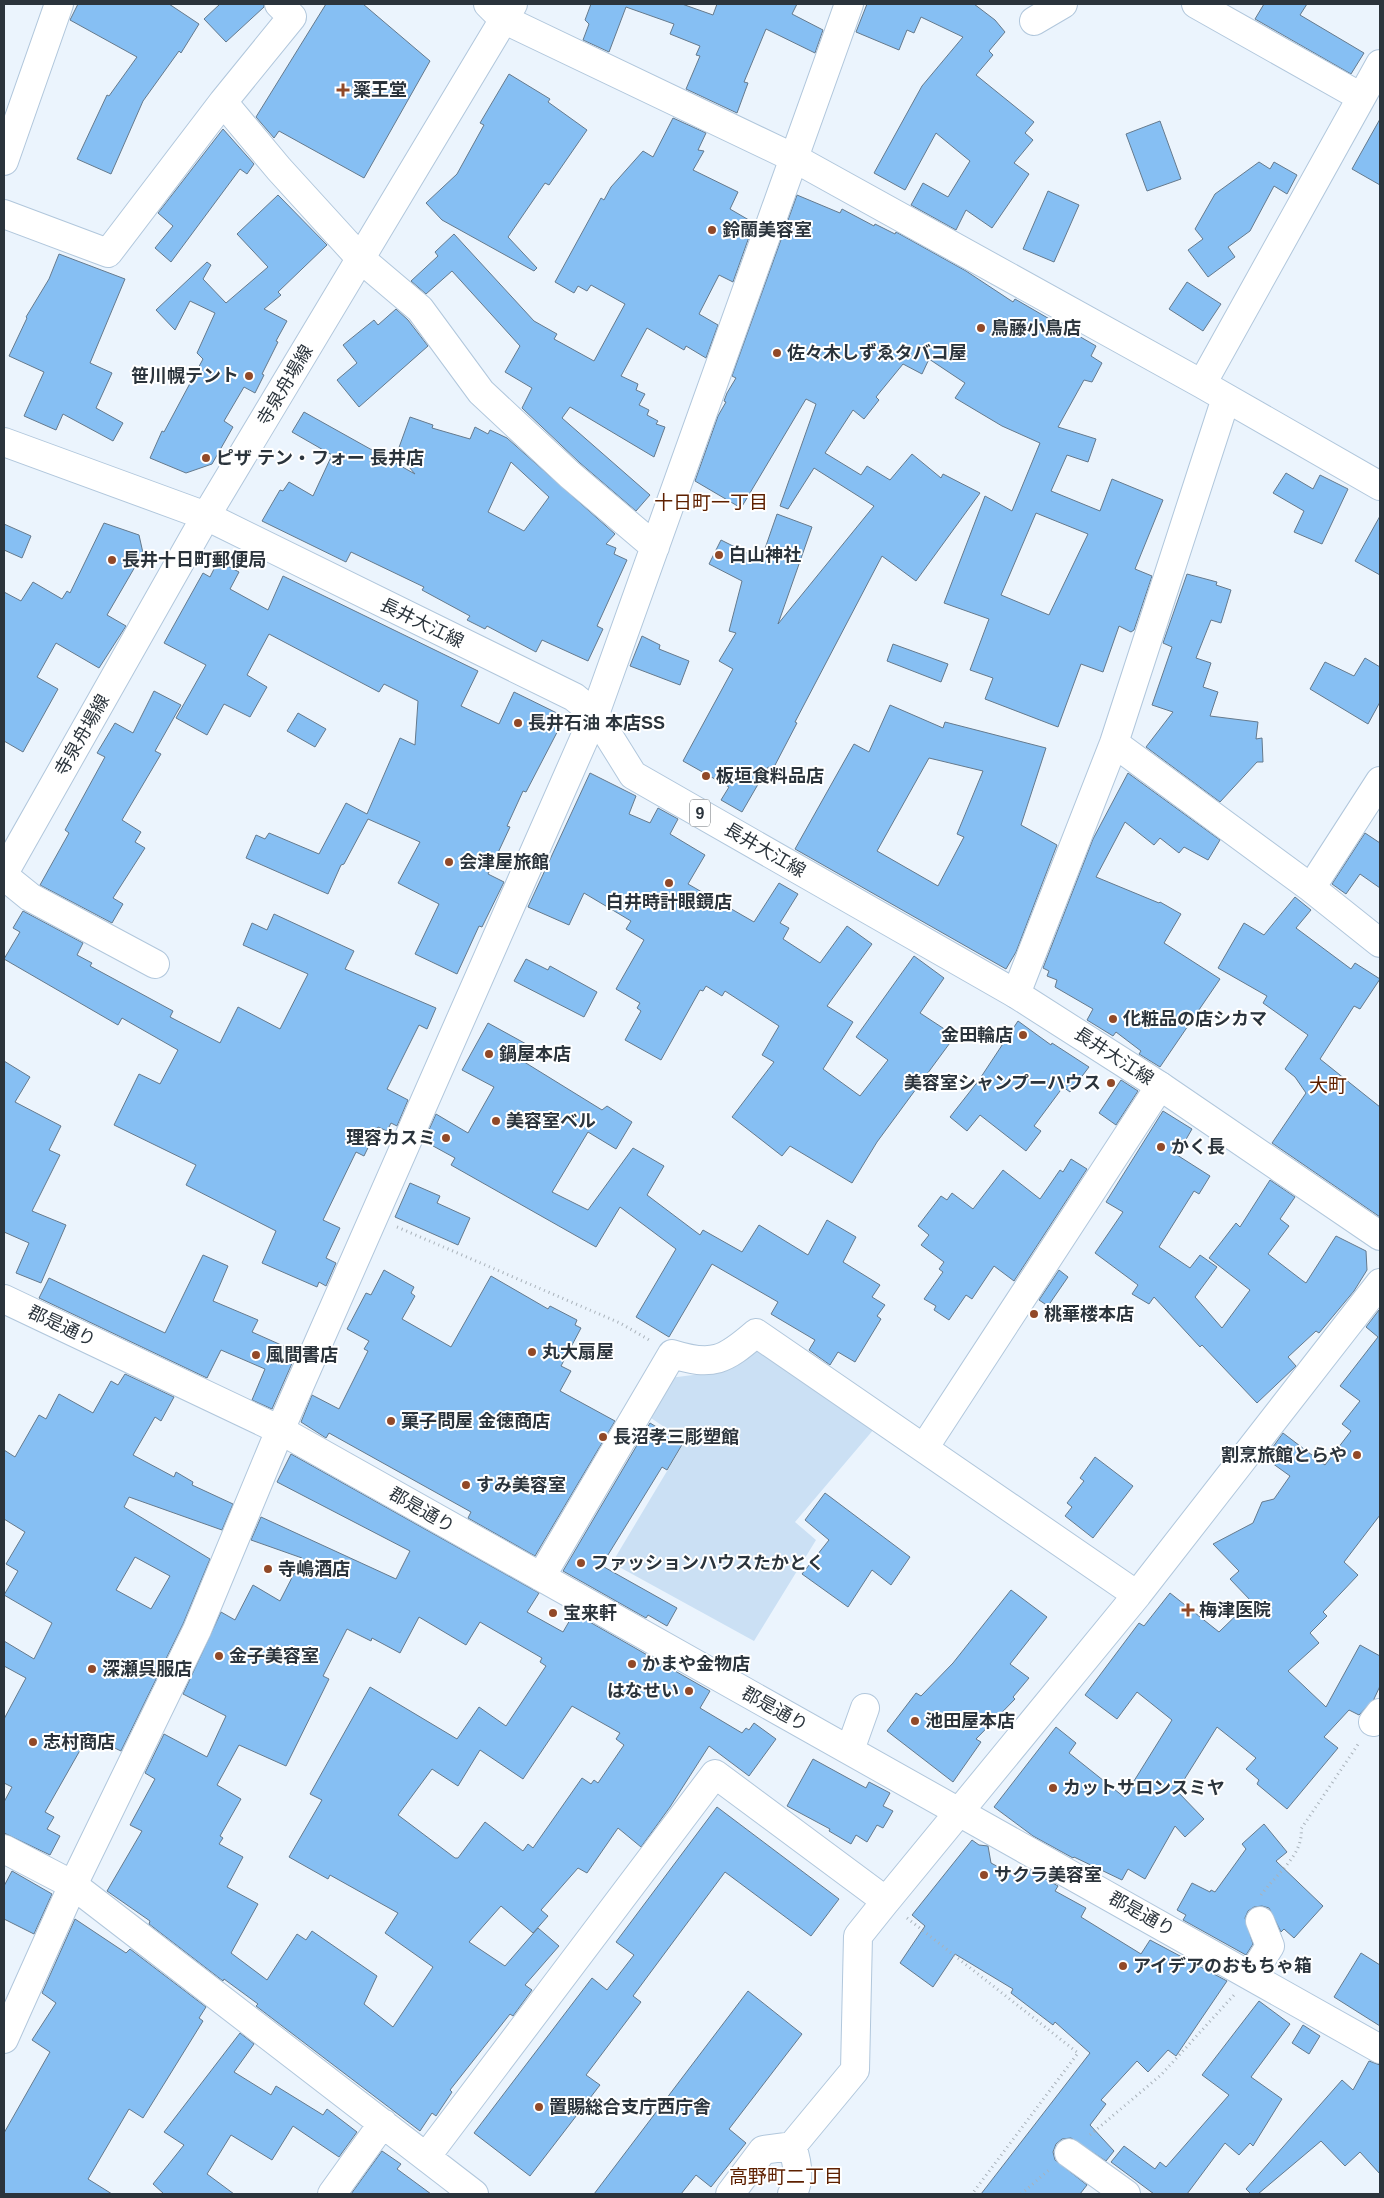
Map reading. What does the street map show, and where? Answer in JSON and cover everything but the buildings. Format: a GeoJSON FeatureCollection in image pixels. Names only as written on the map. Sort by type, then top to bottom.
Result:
{"type":"FeatureCollection","features":[{"type":"Feature","properties":{"kind":"street"},"geometry":{"type":"LineString","coordinates":[[4,161],[59,4]]}},
{"type":"Feature","properties":{"kind":"street"},"geometry":{"type":"LineString","coordinates":[[4,2039],[73,1885],[197,1630],[280,1430],[595,714],[849,4]]}},
{"type":"Feature","properties":{"kind":"street"},"geometry":{"type":"LineString","coordinates":[[1034,21],[1063,4]]}},
{"type":"Feature","properties":{"kind":"street"},"geometry":{"type":"LineString","coordinates":[[1196,4],[1361,97]]}},
{"type":"Feature","properties":{"kind":"street"},"geometry":{"type":"LineString","coordinates":[[4,214],[108,253],[292,8]]}},
{"type":"Feature","properties":{"kind":"street"},"geometry":{"type":"LineString","coordinates":[[501,9],[794,158],[1202,384],[1380,486]]}},
{"type":"Feature","properties":{"kind":"street","name":"寺泉舟場線"},"geometry":{"type":"LineString","coordinates":[[4,874],[206,516],[361,259],[501,9]]}},
{"type":"Feature","properties":{"kind":"street"},"geometry":{"type":"LineString","coordinates":[[1202,384],[1380,64]]}},
{"type":"Feature","properties":{"kind":"street"},"geometry":{"type":"LineString","coordinates":[[223,102],[279,168],[361,259],[420,309],[481,392],[570,475],[655,547]]}},
{"type":"Feature","properties":{"kind":"street"},"geometry":{"type":"LineString","coordinates":[[1016,994],[1114,743],[1226,398]]}},
{"type":"Feature","properties":{"kind":"street","name":"長井大江線"},"geometry":{"type":"LineString","coordinates":[[4,442],[206,516],[574,697],[595,714],[633,775],[1016,994],[1160,1086],[1380,1236]]}},
{"type":"Feature","properties":{"kind":"street"},"geometry":{"type":"LineString","coordinates":[[1114,743],[1311,888],[1380,943]]}},
{"type":"Feature","properties":{"kind":"street"},"geometry":{"type":"LineString","coordinates":[[1311,888],[1380,780]]}},
{"type":"Feature","properties":{"kind":"street"},"geometry":{"type":"LineString","coordinates":[[4,874],[30,897],[155,964]]}},
{"type":"Feature","properties":{"kind":"street"},"geometry":{"type":"LineString","coordinates":[[924,1448],[1160,1086]]}},
{"type":"Feature","properties":{"kind":"street"},"geometry":{"type":"LineString","coordinates":[[730,2194],[763,2150],[792,2146],[855,2070],[858,1936],[1137,1595],[1380,1283]]}},
{"type":"Feature","properties":{"kind":"street","name":"郡是通り"},"geometry":{"type":"LineString","coordinates":[[4,1299],[280,1430],[1380,2049]]}},
{"type":"Feature","properties":{"kind":"street"},"geometry":{"type":"LineString","coordinates":[[541,1578],[672,1354],[696,1362],[730,1355],[756,1333],[1137,1595]]}},
{"type":"Feature","properties":{"kind":"street"},"geometry":{"type":"LineString","coordinates":[[850,1750],[865,1708]]}},
{"type":"Feature","properties":{"kind":"street"},"geometry":{"type":"LineString","coordinates":[[426,2157],[715,1774],[886,1901]]}},
{"type":"Feature","properties":{"kind":"street"},"geometry":{"type":"LineString","coordinates":[[4,1849],[73,1885],[474,2194]]}},
{"type":"Feature","properties":{"kind":"street"},"geometry":{"type":"LineString","coordinates":[[1251,1976],[1270,1946],[1260,1920]]}},
{"type":"Feature","properties":{"kind":"street"},"geometry":{"type":"LineString","coordinates":[[332,2194],[383,2123]]}},
{"type":"Feature","properties":{"kind":"street"},"geometry":{"type":"LineString","coordinates":[[792,2146],[798,2162],[795,2189],[792,2194]]}},
{"type":"Feature","properties":{"kind":"street"},"geometry":{"type":"LineString","coordinates":[[1070,2153],[1126,2194]]}},
{"type":"Feature","properties":{"kind":"path"},"geometry":{"type":"LineString","coordinates":[[373,1217],[620,1323],[672,1354]]}},
{"type":"Feature","properties":{"kind":"path"},"geometry":{"type":"LineString","coordinates":[[1260,1920],[1254,1906],[1290,1861],[1302,1840],[1301,1829],[1377,1717]]}},
{"type":"Feature","properties":{"kind":"path"},"geometry":{"type":"LineString","coordinates":[[886,1901],[1078,2053],[972,2194]]}},
{"type":"Feature","properties":{"kind":"path"},"geometry":{"type":"LineString","coordinates":[[1021,2194],[1161,2075],[1251,1976]]}},
{"type":"Feature","properties":{"kind":"shaded area"},"geometry":{"type":"Polygon","coordinates":[[[757,1351],[874,1429],[795,1522],[816,1540],[754,1641],[612,1563],[685,1441],[648,1416],[669,1378],[717,1372],[757,1351]]]}},
{"type":"Feature","properties":{"kind":"place","name":"薬王堂"},"geometry":{"type":"Point","coordinates":[343,90]}},
{"type":"Feature","properties":{"kind":"place","name":"鈴蘭美容室"},"geometry":{"type":"Point","coordinates":[712,230]}},
{"type":"Feature","properties":{"kind":"place","name":"鳥藤小鳥店"},"geometry":{"type":"Point","coordinates":[981,328]}},
{"type":"Feature","properties":{"kind":"place","name":"佐々木しずゑタバコ屋"},"geometry":{"type":"Point","coordinates":[777,353]}},
{"type":"Feature","properties":{"kind":"place","name":"笹川幌テント"},"geometry":{"type":"Point","coordinates":[249,376]}},
{"type":"Feature","properties":{"kind":"place","name":"ピザ テン・フォー 長井店"},"geometry":{"type":"Point","coordinates":[206,458]}},
{"type":"Feature","properties":{"kind":"place","name":"白山神社"},"geometry":{"type":"Point","coordinates":[719,555]}},
{"type":"Feature","properties":{"kind":"place","name":"長井十日町郵便局"},"geometry":{"type":"Point","coordinates":[112,560]}},
{"type":"Feature","properties":{"kind":"place","name":"長井石油 本店SS"},"geometry":{"type":"Point","coordinates":[518,723]}},
{"type":"Feature","properties":{"kind":"place","name":"板垣食料品店"},"geometry":{"type":"Point","coordinates":[706,776]}},
{"type":"Feature","properties":{"kind":"place","name":"会津屋旅館"},"geometry":{"type":"Point","coordinates":[449,862]}},
{"type":"Feature","properties":{"kind":"place","name":"白井時計眼鏡店"},"geometry":{"type":"Point","coordinates":[669,883]}},
{"type":"Feature","properties":{"kind":"place","name":"化粧品の店シカマ"},"geometry":{"type":"Point","coordinates":[1113,1019]}},
{"type":"Feature","properties":{"kind":"place","name":"金田輪店"},"geometry":{"type":"Point","coordinates":[1023,1035]}},
{"type":"Feature","properties":{"kind":"place","name":"鍋屋本店"},"geometry":{"type":"Point","coordinates":[489,1054]}},
{"type":"Feature","properties":{"kind":"place","name":"美容室シャンプーハウス"},"geometry":{"type":"Point","coordinates":[1111,1083]}},
{"type":"Feature","properties":{"kind":"place","name":"美容室ベル"},"geometry":{"type":"Point","coordinates":[496,1121]}},
{"type":"Feature","properties":{"kind":"place","name":"理容カスミ"},"geometry":{"type":"Point","coordinates":[446,1138]}},
{"type":"Feature","properties":{"kind":"place","name":"かく長"},"geometry":{"type":"Point","coordinates":[1161,1147]}},
{"type":"Feature","properties":{"kind":"place","name":"桃華楼本店"},"geometry":{"type":"Point","coordinates":[1034,1314]}},
{"type":"Feature","properties":{"kind":"place","name":"丸大扇屋"},"geometry":{"type":"Point","coordinates":[532,1352]}},
{"type":"Feature","properties":{"kind":"place","name":"風間書店"},"geometry":{"type":"Point","coordinates":[256,1355]}},
{"type":"Feature","properties":{"kind":"place","name":"菓子問屋 金徳商店"},"geometry":{"type":"Point","coordinates":[391,1421]}},
{"type":"Feature","properties":{"kind":"place","name":"長沼孝三彫塑館"},"geometry":{"type":"Point","coordinates":[603,1437]}},
{"type":"Feature","properties":{"kind":"place","name":"割烹旅館とらや"},"geometry":{"type":"Point","coordinates":[1357,1455]}},
{"type":"Feature","properties":{"kind":"place","name":"すみ美容室"},"geometry":{"type":"Point","coordinates":[466,1485]}},
{"type":"Feature","properties":{"kind":"place","name":"ファッションハウスたかとく"},"geometry":{"type":"Point","coordinates":[581,1563]}},
{"type":"Feature","properties":{"kind":"place","name":"寺嶋酒店"},"geometry":{"type":"Point","coordinates":[268,1569]}},
{"type":"Feature","properties":{"kind":"place","name":"梅津医院"},"geometry":{"type":"Point","coordinates":[1188,1610]}},
{"type":"Feature","properties":{"kind":"place","name":"宝来軒"},"geometry":{"type":"Point","coordinates":[553,1613]}},
{"type":"Feature","properties":{"kind":"place","name":"金子美容室"},"geometry":{"type":"Point","coordinates":[219,1656]}},
{"type":"Feature","properties":{"kind":"place","name":"かまや金物店"},"geometry":{"type":"Point","coordinates":[632,1664]}},
{"type":"Feature","properties":{"kind":"place","name":"深瀬呉服店"},"geometry":{"type":"Point","coordinates":[92,1669]}},
{"type":"Feature","properties":{"kind":"place","name":"はなせい"},"geometry":{"type":"Point","coordinates":[689,1691]}},
{"type":"Feature","properties":{"kind":"place","name":"池田屋本店"},"geometry":{"type":"Point","coordinates":[915,1721]}},
{"type":"Feature","properties":{"kind":"place","name":"志村商店"},"geometry":{"type":"Point","coordinates":[33,1742]}},
{"type":"Feature","properties":{"kind":"place","name":"カットサロンスミヤ"},"geometry":{"type":"Point","coordinates":[1053,1788]}},
{"type":"Feature","properties":{"kind":"place","name":"サクラ美容室"},"geometry":{"type":"Point","coordinates":[984,1875]}},
{"type":"Feature","properties":{"kind":"place","name":"アイデアのおもちゃ箱"},"geometry":{"type":"Point","coordinates":[1123,1966]}},
{"type":"Feature","properties":{"kind":"place","name":"置賜総合支庁西庁舎"},"geometry":{"type":"Point","coordinates":[539,2107]}},
{"type":"Feature","properties":{"kind":"district","name":"十日町一丁目"},"geometry":{"type":"Point","coordinates":[711,502]}},
{"type":"Feature","properties":{"kind":"district","name":"大町"},"geometry":{"type":"Point","coordinates":[1328,1085]}},
{"type":"Feature","properties":{"kind":"district","name":"高野町二丁目"},"geometry":{"type":"Point","coordinates":[786,2176]}}]}
